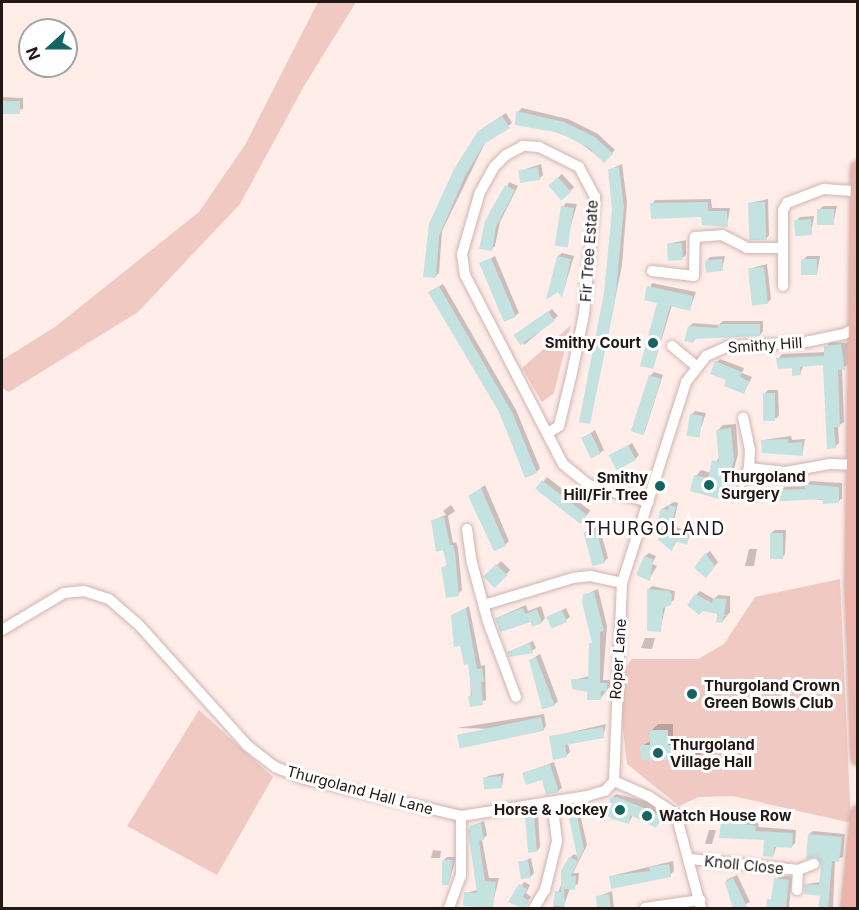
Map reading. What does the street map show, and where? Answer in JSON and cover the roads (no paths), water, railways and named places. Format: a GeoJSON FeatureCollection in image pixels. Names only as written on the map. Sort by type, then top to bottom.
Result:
{"type":"FeatureCollection","features":[{"type":"Feature","properties":{"kind":"highway"},"geometry":{"type":"LineString","coordinates":[[858,168],[855,191],[853,465],[856,489],[856,541],[852,584],[858,757]]}},
{"type":"Feature","properties":{"kind":"highway"},"geometry":{"type":"LineString","coordinates":[[849,909],[858,813]]}},
{"type":"Feature","properties":{"kind":"street","name":"Fir Tree Estate"},"geometry":{"type":"LineString","coordinates":[[548,433],[559,426],[584,314],[595,197],[579,167],[539,147],[523,146],[506,155],[494,167],[468,224],[462,254],[465,275],[476,301],[563,464],[574,476],[589,485],[649,502]]}},
{"type":"Feature","properties":{"kind":"street"},"geometry":{"type":"LineString","coordinates":[[783,286],[783,210],[792,198],[824,189],[855,191]]}},
{"type":"Feature","properties":{"kind":"street"},"geometry":{"type":"LineString","coordinates":[[652,272],[694,276],[695,237],[722,236],[747,248],[783,248]]}},
{"type":"Feature","properties":{"kind":"street","name":"Smithy Hill"},"geometry":{"type":"LineString","coordinates":[[687,380],[706,356],[728,346],[801,343],[835,337],[854,329]]}},
{"type":"Feature","properties":{"kind":"street"},"geometry":{"type":"LineString","coordinates":[[672,346],[696,366]]}},
{"type":"Feature","properties":{"kind":"street","name":"Roper Lane"},"geometry":{"type":"LineString","coordinates":[[614,781],[622,583],[687,380]]}},
{"type":"Feature","properties":{"kind":"street"},"geometry":{"type":"LineString","coordinates":[[742,482],[749,468],[750,450],[743,418]]}},
{"type":"Feature","properties":{"kind":"street"},"geometry":{"type":"LineString","coordinates":[[749,468],[786,472],[830,464],[853,465]]}},
{"type":"Feature","properties":{"kind":"street"},"geometry":{"type":"LineString","coordinates":[[467,529],[472,563],[484,605],[516,697]]}},
{"type":"Feature","properties":{"kind":"street"},"geometry":{"type":"LineString","coordinates":[[484,605],[573,578],[590,576],[622,583]]}},
{"type":"Feature","properties":{"kind":"street","name":"Thurgoland Hall Lane"},"geometry":{"type":"LineString","coordinates":[[2,630],[64,593],[84,591],[109,599],[138,624],[248,746],[275,767],[305,778],[461,816],[552,803],[605,791],[614,781]]}},
{"type":"Feature","properties":{"kind":"street"},"geometry":{"type":"LineString","coordinates":[[614,781],[648,796],[675,814],[690,859],[700,904],[645,909]]}},
{"type":"Feature","properties":{"kind":"street"},"geometry":{"type":"LineString","coordinates":[[534,909],[545,890],[557,841],[552,803]]}},
{"type":"Feature","properties":{"kind":"street"},"geometry":{"type":"LineString","coordinates":[[449,909],[461,875],[461,816]]}},
{"type":"Feature","properties":{"kind":"street","name":"Knoll Close"},"geometry":{"type":"LineString","coordinates":[[690,859],[798,870],[813,864]]}},
{"type":"Feature","properties":{"kind":"street","name":"Knoll Close"},"geometry":{"type":"LineString","coordinates":[[797,890],[798,870]]}},
{"type":"Feature","properties":{"kind":"place","name":"Smithy Court"},"geometry":{"type":"Point","coordinates":[653,343]}},
{"type":"Feature","properties":{"kind":"place","name":"Thurgoland Surgery"},"geometry":{"type":"Point","coordinates":[709,485]}},
{"type":"Feature","properties":{"kind":"place","name":"Smithy Hill/Fir Tree"},"geometry":{"type":"Point","coordinates":[660,486]}},
{"type":"Feature","properties":{"kind":"place","name":"Thurgoland Crown Green Bowls Club"},"geometry":{"type":"Point","coordinates":[692,694]}},
{"type":"Feature","properties":{"kind":"place","name":"Thurgoland Village Hall"},"geometry":{"type":"Point","coordinates":[658,753]}},
{"type":"Feature","properties":{"kind":"place","name":"Horse & Jockey"},"geometry":{"type":"Point","coordinates":[620,810]}},
{"type":"Feature","properties":{"kind":"place","name":"Watch House Row"},"geometry":{"type":"Point","coordinates":[647,816]}},
{"type":"Feature","properties":{"kind":"district","name":"THURGOLAND"},"geometry":{"type":"Point","coordinates":[655,529]}}]}
